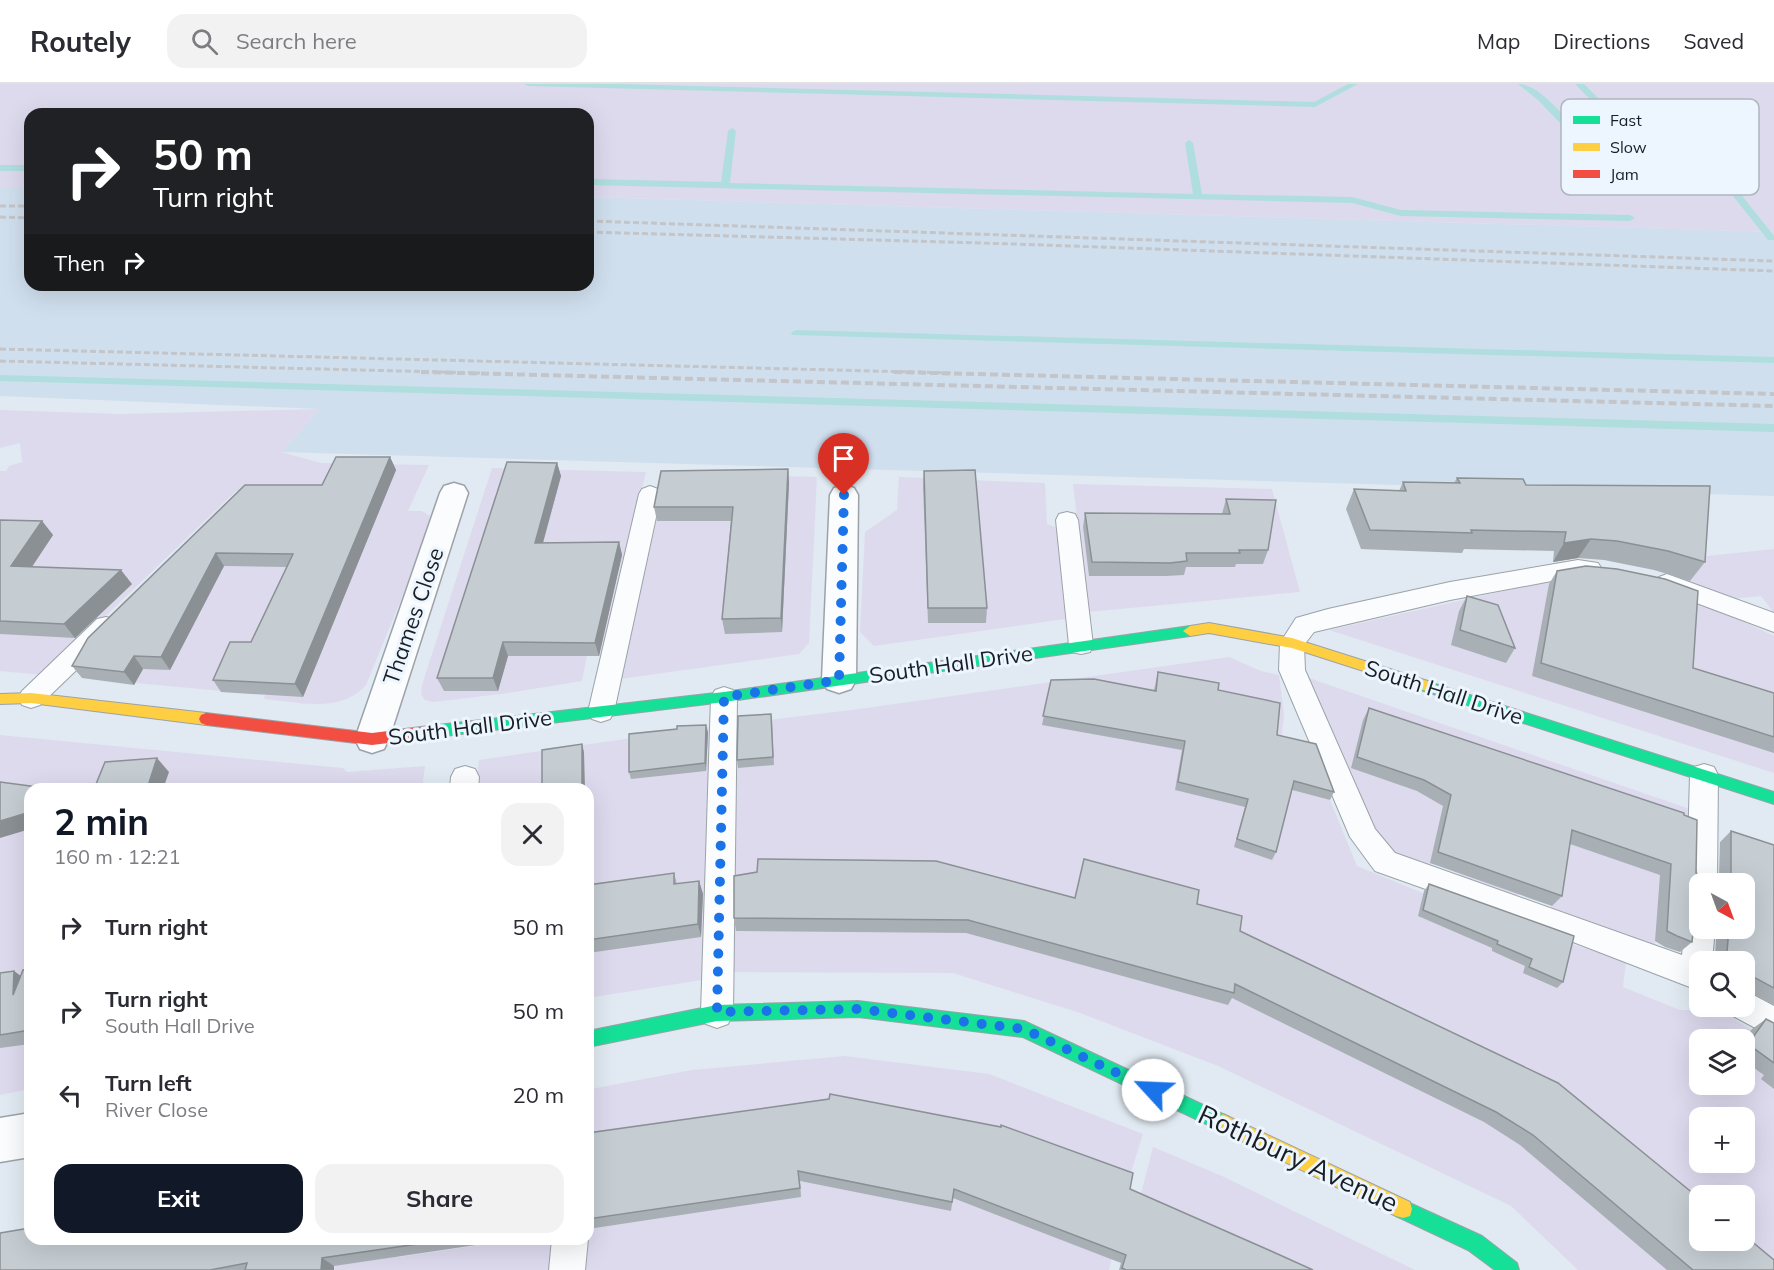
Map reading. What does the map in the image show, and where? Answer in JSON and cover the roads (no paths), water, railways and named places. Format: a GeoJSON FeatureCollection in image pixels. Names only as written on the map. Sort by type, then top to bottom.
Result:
{"type":"FeatureCollection","features":[{"type":"Feature","properties":{"kind":"street","name":"Thames Close"},"geometry":{"type":"LineString","coordinates":[[372,739],[454,493]]}},
{"type":"Feature","properties":{"kind":"street"},"geometry":{"type":"LineString","coordinates":[[839,680],[844,495]]}},
{"type":"Feature","properties":{"kind":"street","name":"South Hall Drive"},"geometry":{"type":"LineString","coordinates":[[0,699],[31,698],[372,739],[724,697],[1209,628],[1292,643],[1774,798]]}},
{"type":"Feature","properties":{"kind":"street","name":"Rothbury Avenue"},"geometry":{"type":"LineString","coordinates":[[594,1038],[717,1012],[858,1009],[1024,1029],[1475,1243],[1510,1270]]}},
{"type":"Feature","properties":{"kind":"street"},"geometry":{"type":"LineString","coordinates":[[0,1140],[24,1136]]}},
{"type":"Feature","properties":{"kind":"lane"},"geometry":{"type":"LineString","coordinates":[[601,712],[650,494]]}},
{"type":"Feature","properties":{"kind":"lane"},"geometry":{"type":"LineString","coordinates":[[1067,520],[1081,645]]}},
{"type":"Feature","properties":{"kind":"lane"},"geometry":{"type":"LineString","coordinates":[[1609,570],[1578,568],[1450,591],[1305,625],[1292,643],[1292,670],[1364,837],[1385,862],[1557,922],[1689,973]]}},
{"type":"Feature","properties":{"kind":"lane"},"geometry":{"type":"LineString","coordinates":[[1650,579],[1694,592],[1774,623]]}},
{"type":"Feature","properties":{"kind":"lane"},"geometry":{"type":"LineString","coordinates":[[31,698],[123,610]]}},
{"type":"Feature","properties":{"kind":"lane"},"geometry":{"type":"LineString","coordinates":[[717,1012],[724,697]]}},
{"type":"Feature","properties":{"kind":"lane"},"geometry":{"type":"LineString","coordinates":[[1702,873],[1704,775]]}},
{"type":"Feature","properties":{"kind":"lane"},"geometry":{"type":"LineString","coordinates":[[1755,1012],[1774,1023]]}},
{"type":"Feature","properties":{"kind":"lane"},"geometry":{"type":"LineString","coordinates":[[567,1270],[569,1245]]}},
{"type":"Feature","properties":{"kind":"waterway"},"geometry":{"type":"LineString","coordinates":[[528,84],[1315,105],[1354,84]]}},
{"type":"Feature","properties":{"kind":"waterway"},"geometry":{"type":"LineString","coordinates":[[1522,84],[1541,98],[1561,119]]}},
{"type":"Feature","properties":{"kind":"waterway"},"geometry":{"type":"LineString","coordinates":[[1579,84],[1594,99]]}},
{"type":"Feature","properties":{"kind":"waterway"},"geometry":{"type":"LineString","coordinates":[[725,185],[732,131]]}},
{"type":"Feature","properties":{"kind":"waterway"},"geometry":{"type":"LineString","coordinates":[[1189,143],[1198,196]]}},
{"type":"Feature","properties":{"kind":"waterway"},"geometry":{"type":"LineString","coordinates":[[0,168],[24,168]]}},
{"type":"Feature","properties":{"kind":"waterway"},"geometry":{"type":"LineString","coordinates":[[594,182],[1352,200],[1401,213],[1630,218]]}},
{"type":"Feature","properties":{"kind":"waterway"},"geometry":{"type":"LineString","coordinates":[[1737,195],[1771,238]]}},
{"type":"Feature","properties":{"kind":"waterway"},"geometry":{"type":"LineString","coordinates":[[796,333],[1774,360]]}},
{"type":"Feature","properties":{"kind":"waterway"},"geometry":{"type":"LineString","coordinates":[[0,378],[1774,428]]}},
{"type":"Feature","properties":{"kind":"railway"},"geometry":{"type":"LineString","coordinates":[[0,206],[24,206]]}},
{"type":"Feature","properties":{"kind":"railway"},"geometry":{"type":"LineString","coordinates":[[0,217],[24,218]]}},
{"type":"Feature","properties":{"kind":"railway"},"geometry":{"type":"LineString","coordinates":[[594,221],[1774,261]]}},
{"type":"Feature","properties":{"kind":"railway"},"geometry":{"type":"LineString","coordinates":[[594,232],[1015,244],[1774,271]]}},
{"type":"Feature","properties":{"kind":"railway"},"geometry":{"type":"LineString","coordinates":[[0,349],[953,373]]}},
{"type":"Feature","properties":{"kind":"railway"},"geometry":{"type":"LineString","coordinates":[[0,361],[480,373]]}},
{"type":"Feature","properties":{"kind":"railway"},"geometry":{"type":"LineString","coordinates":[[421,372],[1774,406]]}},
{"type":"Feature","properties":{"kind":"railway"},"geometry":{"type":"LineString","coordinates":[[894,372],[1774,394]]}}]}
